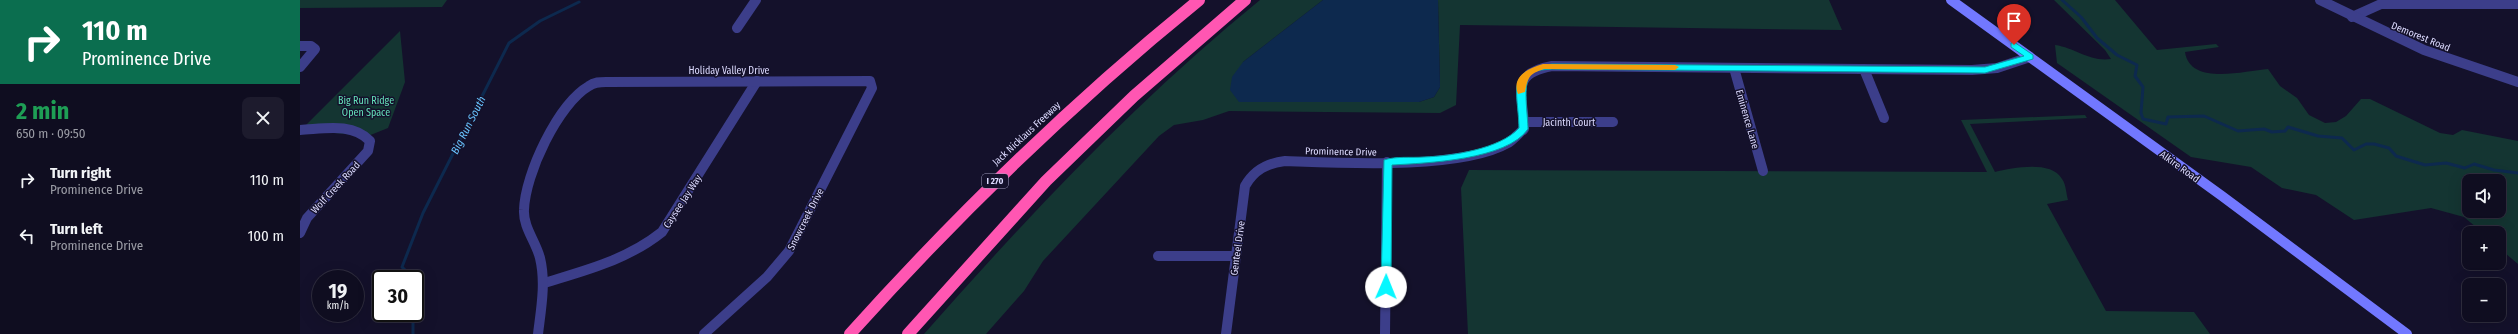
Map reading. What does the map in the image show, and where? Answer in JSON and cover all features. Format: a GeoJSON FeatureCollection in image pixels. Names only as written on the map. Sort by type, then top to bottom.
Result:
{"type":"FeatureCollection","features":[{"type":"Feature","properties":{"kind":"highway","name":"Jack Nicklaus Freeway"},"geometry":{"type":"LineString","coordinates":[[850,334],[1001,174],[1121,64],[1199,0]]}},
{"type":"Feature","properties":{"kind":"highway"},"geometry":{"type":"LineString","coordinates":[[908,334],[1046,181],[1155,76],[1245,0]]}},
{"type":"Feature","properties":{"kind":"main road","name":"Alkire Road"},"geometry":{"type":"LineString","coordinates":[[1951,0],[2407,334]]}},
{"type":"Feature","properties":{"kind":"street"},"geometry":{"type":"LineString","coordinates":[[737,28],[756,0]]}},
{"type":"Feature","properties":{"kind":"street","name":"Demorest Road"},"geometry":{"type":"LineString","coordinates":[[2320,0],[2352,17],[2424,50],[2518,82]]}},
{"type":"Feature","properties":{"kind":"street"},"geometry":{"type":"LineString","coordinates":[[2352,17],[2381,4],[2518,4]]}},
{"type":"Feature","properties":{"kind":"street"},"geometry":{"type":"LineString","coordinates":[[300,46],[311,46],[315,49],[300,66]]}},
{"type":"Feature","properties":{"kind":"street"},"geometry":{"type":"LineString","coordinates":[[1524,122],[1521,81],[1528,72],[1535,69],[1552,66],[1985,70],[2030,57]]}},
{"type":"Feature","properties":{"kind":"street","name":"Eminence Lane"},"geometry":{"type":"LineString","coordinates":[[1734,68],[1763,171]]}},
{"type":"Feature","properties":{"kind":"street"},"geometry":{"type":"LineString","coordinates":[[1864,69],[1884,118]]}},
{"type":"Feature","properties":{"kind":"street","name":"Caysee Jay Way"},"geometry":{"type":"LineString","coordinates":[[544,283],[629,254],[649,243],[662,232],[757,81]]}},
{"type":"Feature","properties":{"kind":"street","name":"Holiday Valley Drive"},"geometry":{"type":"LineString","coordinates":[[544,283],[540,259],[524,211],[525,198],[538,158],[553,128],[569,104],[588,86],[609,82],[870,81]]}},
{"type":"Feature","properties":{"kind":"street","name":"Snowcreek Drive"},"geometry":{"type":"LineString","coordinates":[[704,334],[767,277],[790,250],[872,88],[870,81]]}},
{"type":"Feature","properties":{"kind":"street","name":"Jacinth Court"},"geometry":{"type":"LineString","coordinates":[[1524,122],[1613,122]]}},
{"type":"Feature","properties":{"kind":"street","name":"Prominence Drive"},"geometry":{"type":"LineString","coordinates":[[1259,168],[1272,162],[1285,161],[1387,162],[1442,159],[1476,152],[1514,139],[1524,129],[1524,122]]}},
{"type":"Feature","properties":{"kind":"street","name":"Wolf Creek Road"},"geometry":{"type":"LineString","coordinates":[[300,130],[355,130],[364,133],[370,141],[368,151],[303,218],[300,233]]}},
{"type":"Feature","properties":{"kind":"street"},"geometry":{"type":"LineString","coordinates":[[1385,334],[1387,162]]}},
{"type":"Feature","properties":{"kind":"street","name":"Genteel Drive"},"geometry":{"type":"LineString","coordinates":[[1226,334],[1245,186],[1250,176],[1259,168]]}},
{"type":"Feature","properties":{"kind":"street"},"geometry":{"type":"LineString","coordinates":[[1158,256],[1236,256]]}},
{"type":"Feature","properties":{"kind":"street"},"geometry":{"type":"LineString","coordinates":[[538,334],[544,283]]}},
{"type":"Feature","properties":{"kind":"green space"},"geometry":{"type":"Polygon","coordinates":[[[300,0],[447,0],[442,7],[300,8],[300,0]]]}},
{"type":"Feature","properties":{"kind":"green space"},"geometry":{"type":"Polygon","coordinates":[[[1260,0],[1323,0],[1243,62],[1239,102],[1419,102],[1434,97],[1440,87],[1438,0],[1829,0],[1842,30],[1460,25],[1456,105],[1440,113],[1229,111],[1203,120],[1174,125],[1159,136],[1043,261],[1024,291],[986,334],[924,334],[1044,202],[1127,118],[1215,38],[1260,0]]]}},
{"type":"Feature","properties":{"kind":"green space"},"geometry":{"type":"Polygon","coordinates":[[[2054,0],[2115,0],[2157,50],[2216,44],[2219,47],[2185,52],[2189,63],[2197,69],[2207,73],[2219,74],[2268,69],[2280,86],[2297,98],[2309,115],[2325,123],[2336,122],[2346,116],[2361,99],[2370,99],[2440,133],[2453,135],[2462,130],[2518,141],[2518,264],[2506,254],[2506,226],[2475,226],[2465,218],[2506,218],[2506,174],[2462,174],[2462,216],[2431,208],[2354,220],[2316,195],[2282,188],[2251,167],[2191,157],[2057,63],[2055,45],[2070,49],[2089,57],[2111,59],[2105,50],[2054,0]]]}},
{"type":"Feature","properties":{"kind":"green space","name":"Big Run Ridge Open Space"},"geometry":{"type":"Polygon","coordinates":[[[400,31],[405,82],[388,128],[368,136],[301,130],[400,31]]]}},
{"type":"Feature","properties":{"kind":"green space"},"geometry":{"type":"Polygon","coordinates":[[[2085,115],[2087,118],[1970,124],[1995,172],[2021,167],[2041,167],[2057,173],[2062,179],[2068,200],[2047,204],[2106,311],[2194,312],[2210,334],[1468,334],[1461,188],[1469,170],[1987,172],[1961,120],[2085,115]]]}},
{"type":"Feature","properties":{"kind":"water"},"geometry":{"type":"Polygon","coordinates":[[[1323,0],[1438,0],[1440,87],[1434,97],[1419,102],[1239,102],[1230,90],[1232,77],[1243,62],[1323,0]]]}},
{"type":"Feature","properties":{"kind":"waterway"},"geometry":{"type":"LineString","coordinates":[[2062,0],[2081,17],[2097,38],[2117,55],[2137,65],[2135,76],[2143,87],[2141,113],[2143,119],[2166,124],[2168,117],[2204,116],[2238,131],[2264,129],[2272,132],[2285,131],[2288,127],[2318,136],[2342,138],[2354,150],[2366,144],[2374,144],[2389,148],[2396,156],[2425,165],[2446,163],[2465,168],[2474,164],[2494,170],[2518,173]]}},
{"type":"Feature","properties":{"kind":"waterway","name":"Big Run South"},"geometry":{"type":"LineString","coordinates":[[405,270],[402,267],[423,213],[509,43],[540,21],[579,2]]}},
{"type":"Feature","properties":{"kind":"waterway","name":"Big Run South"},"geometry":{"type":"LineString","coordinates":[[413,322],[413,334]]}},
{"type":"Feature","properties":{"kind":"slow traffic"},"geometry":{"type":"LineString","coordinates":[[1521,92],[1521,81],[1524,76],[1528,72],[1543,67],[1675,67]]}},
{"type":"Feature","properties":{"kind":"route"},"geometry":{"type":"LineString","coordinates":[[1386,287],[1387,162],[1442,159],[1505,144],[1514,139],[1520,135],[1524,129],[1520,87],[1521,81],[1528,72],[1535,69],[1552,66],[1985,70],[2009,65],[2030,57],[2014,45]]}}]}
